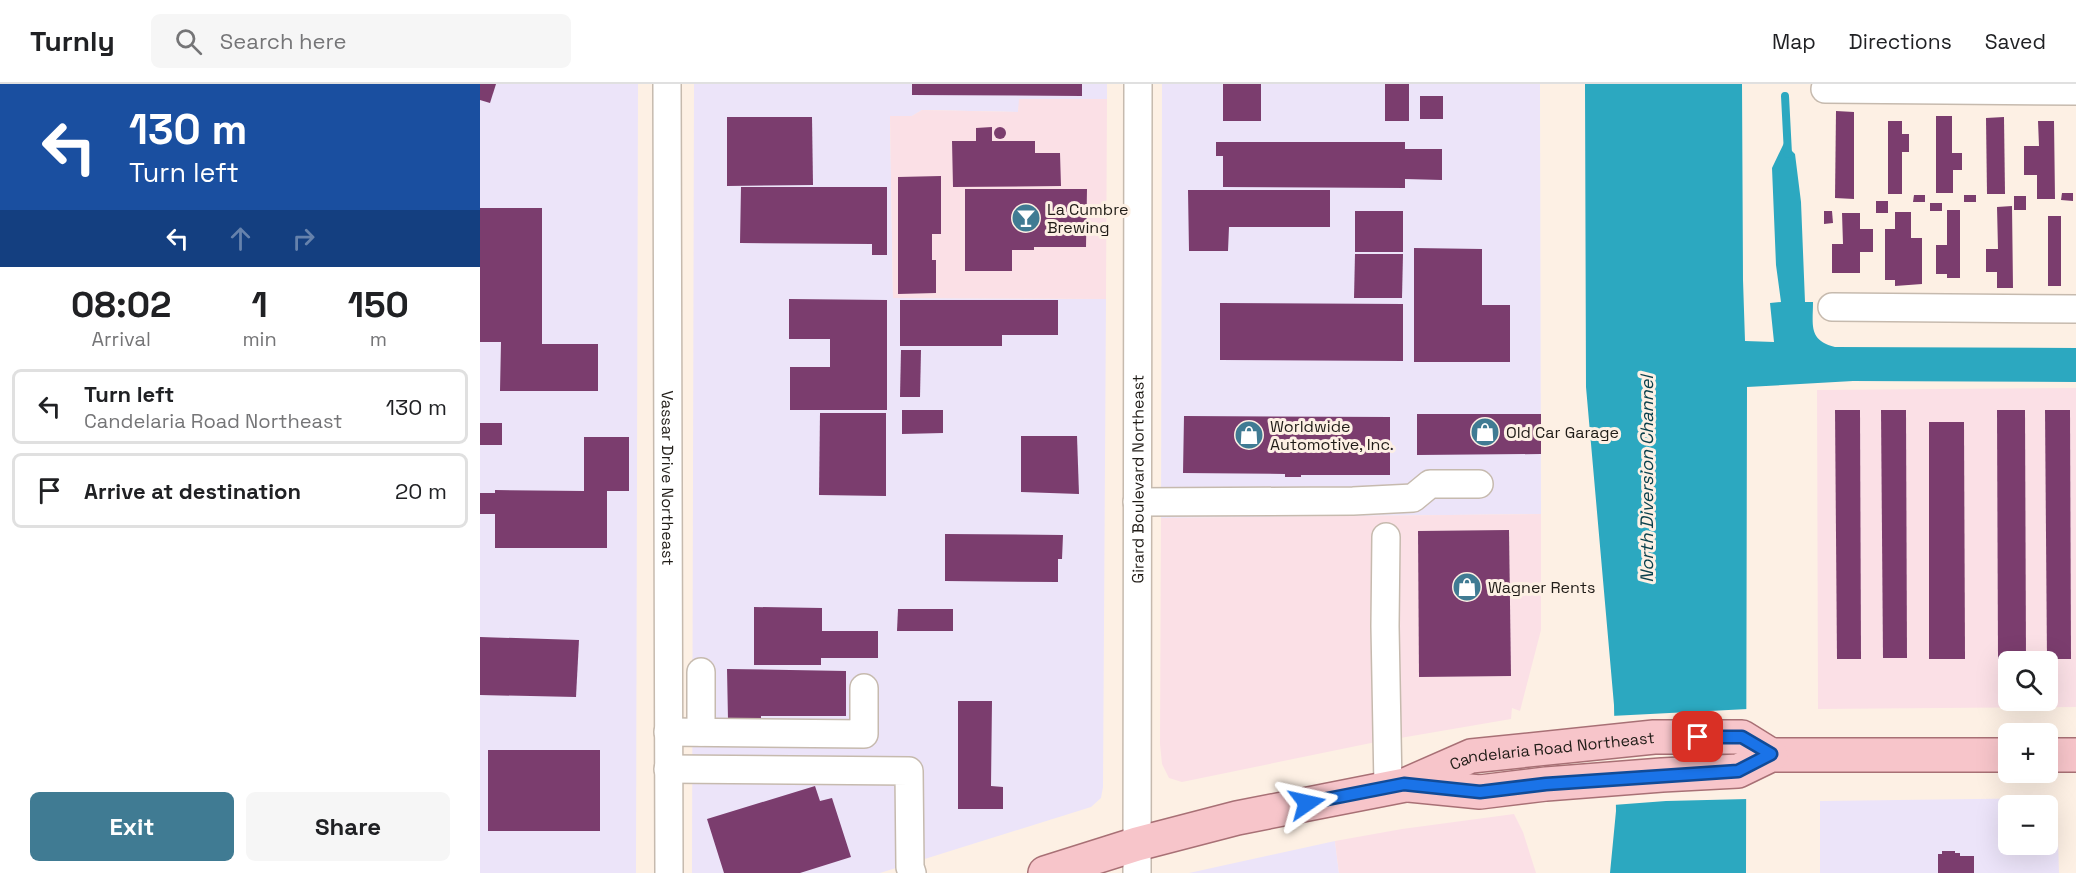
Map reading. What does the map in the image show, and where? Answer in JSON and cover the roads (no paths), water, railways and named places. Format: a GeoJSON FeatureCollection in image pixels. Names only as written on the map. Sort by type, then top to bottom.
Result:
{"type":"FeatureCollection","features":[{"type":"Feature","properties":{"kind":"main road","name":"Candelaria Road Northeast"},"geometry":{"type":"LineString","coordinates":[[1045,873],[1137,858],[1236,818],[1396,786],[1471,756],[1654,737],[1742,737],[1771,754]]}},
{"type":"Feature","properties":{"kind":"main road","name":"Candelaria Road Northeast"},"geometry":{"type":"LineString","coordinates":[[1396,786],[1480,792],[1662,775],[1738,771],[1771,754],[1998,755]]}},
{"type":"Feature","properties":{"kind":"main road"},"geometry":{"type":"LineString","coordinates":[[2058,755],[2076,755]]}},
{"type":"Feature","properties":{"kind":"street","name":"Vassar Drive Northeast"},"geometry":{"type":"LineString","coordinates":[[667,84],[669,873]]}},
{"type":"Feature","properties":{"kind":"street","name":"Girard Boulevard Northeast"},"geometry":{"type":"LineString","coordinates":[[1137,858],[1138,84]]}},
{"type":"Feature","properties":{"kind":"street"},"geometry":{"type":"LineString","coordinates":[[1825,89],[2076,91]]}},
{"type":"Feature","properties":{"kind":"street"},"geometry":{"type":"LineString","coordinates":[[1832,308],[2076,309]]}},
{"type":"Feature","properties":{"kind":"street"},"geometry":{"type":"LineString","coordinates":[[1137,502],[1353,501],[1413,498],[1430,484],[1479,484]]}},
{"type":"Feature","properties":{"kind":"street"},"geometry":{"type":"LineString","coordinates":[[1386,537],[1385,626],[1396,786]]}},
{"type":"Feature","properties":{"kind":"street"},"geometry":{"type":"LineString","coordinates":[[701,672],[701,732]]}},
{"type":"Feature","properties":{"kind":"street"},"geometry":{"type":"LineString","coordinates":[[668,732],[864,734],[864,688]]}},
{"type":"Feature","properties":{"kind":"street"},"geometry":{"type":"LineString","coordinates":[[668,769],[909,771],[910,867],[912,873]]}},
{"type":"Feature","properties":{"kind":"water","name":"North Diversion Channel"},"geometry":{"type":"Polygon","coordinates":[[[1585,84],[1742,84],[1745,341],[1774,342],[1770,303],[1781,302],[1776,265],[1772,168],[1784,143],[1795,154],[1801,202],[1805,302],[1813,302],[1814,330],[1820,340],[1835,347],[2076,348],[2076,382],[1853,381],[1747,387],[1746,873],[1610,873],[1616,811],[1614,705],[1586,387],[1585,84]]]}},
{"type":"Feature","properties":{"kind":"waterway"},"geometry":{"type":"LineString","coordinates":[[1785,96],[1788,154]]}},
{"type":"Feature","properties":{"kind":"place","name":"La Cumbre Brewing"},"geometry":{"type":"Point","coordinates":[1026,218]}},
{"type":"Feature","properties":{"kind":"place","name":"Old Car Garage"},"geometry":{"type":"Point","coordinates":[1485,432]}},
{"type":"Feature","properties":{"kind":"place","name":"Worldwide Automotive, Inc."},"geometry":{"type":"Point","coordinates":[1249,435]}},
{"type":"Feature","properties":{"kind":"place","name":"Wagner Rents"},"geometry":{"type":"Point","coordinates":[1467,587]}}]}
